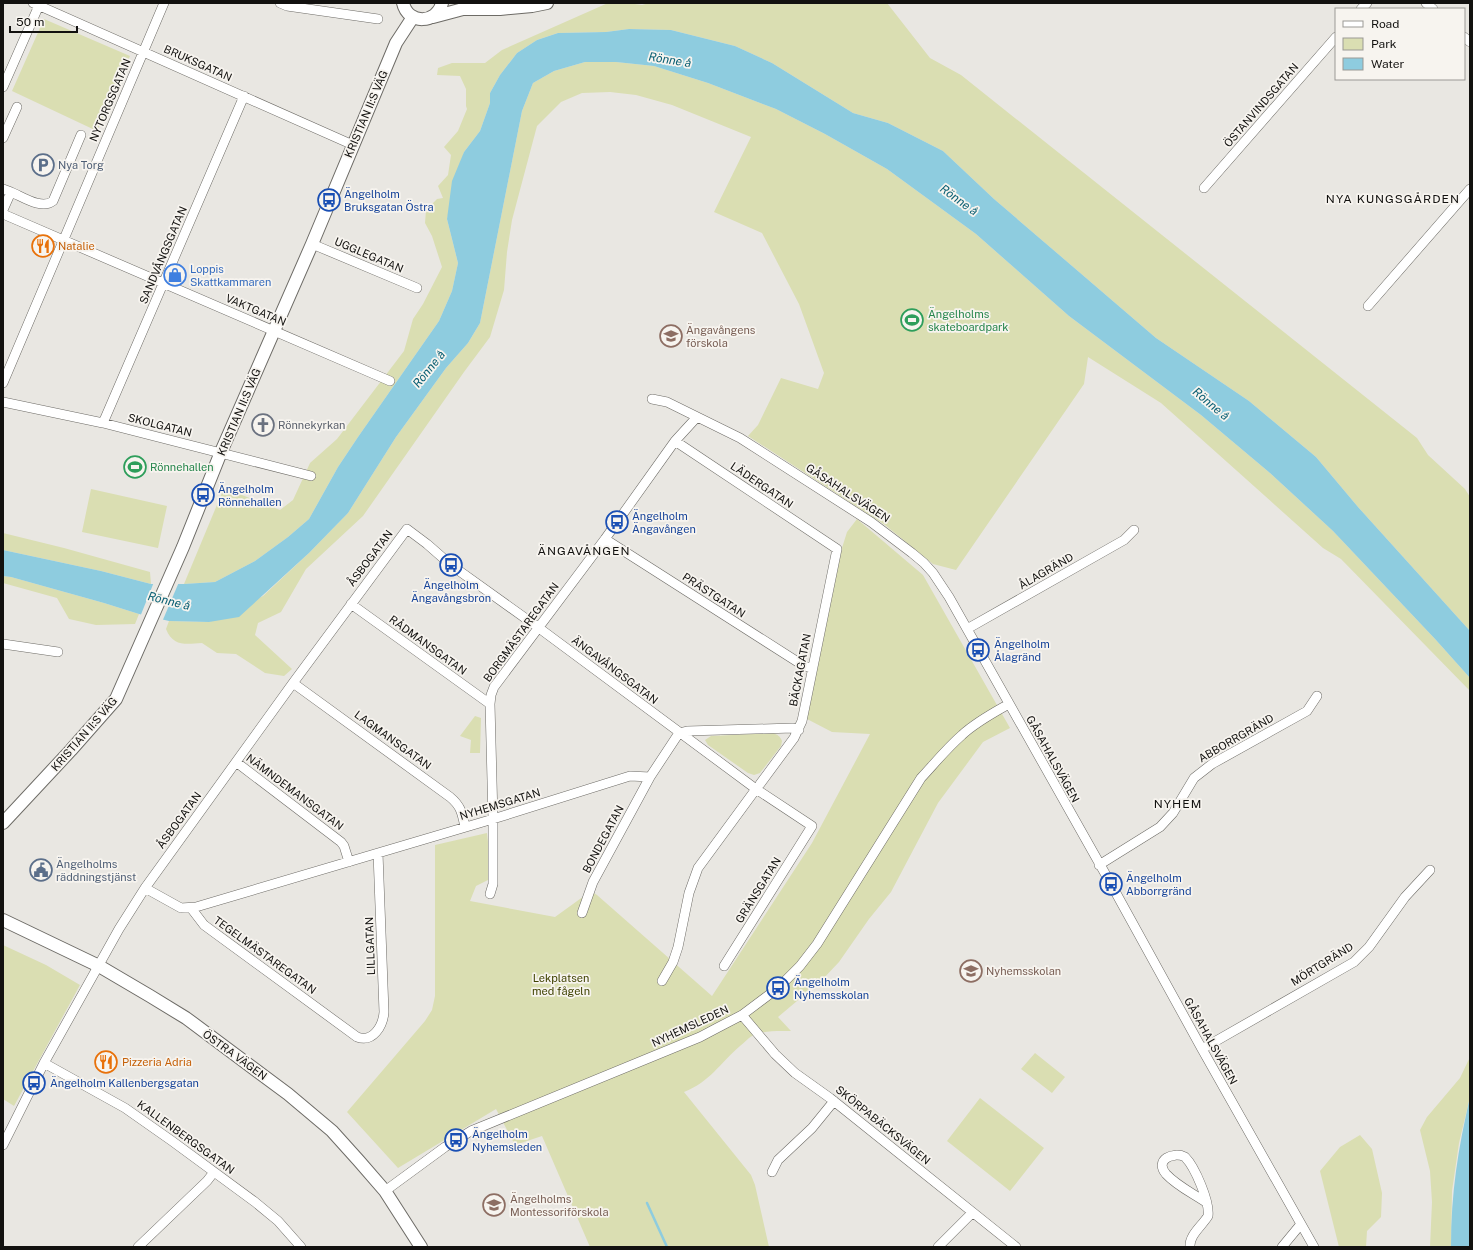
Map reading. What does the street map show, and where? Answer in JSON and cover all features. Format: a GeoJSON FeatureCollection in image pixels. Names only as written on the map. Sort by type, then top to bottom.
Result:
{"type":"FeatureCollection","features":[{"type":"Feature","properties":{"kind":"main road"},"geometry":{"type":"LineString","coordinates":[[403,3],[406,10],[413,17],[423,20],[463,9],[500,9],[547,3]]}},
{"type":"Feature","properties":{"kind":"main road"},"geometry":{"type":"LineString","coordinates":[[433,17],[440,10],[442,3]]}},
{"type":"Feature","properties":{"kind":"main road","name":"KRISTIAN II:S VÄG"},"geometry":{"type":"LineString","coordinates":[[3,823],[116,699],[221,452],[312,244],[396,43],[413,17]]}},
{"type":"Feature","properties":{"kind":"main road","name":"ÖSTRA VÄGEN"},"geometry":{"type":"LineString","coordinates":[[3,920],[99,966],[150,996],[186,1018],[288,1094],[332,1131],[385,1191],[421,1247]]}},
{"type":"Feature","properties":{"kind":"street","name":"NYTORGSGATAN"},"geometry":{"type":"LineString","coordinates":[[3,383],[164,3]]}},
{"type":"Feature","properties":{"kind":"street"},"geometry":{"type":"LineString","coordinates":[[280,3],[287,6],[378,19]]}},
{"type":"Feature","properties":{"kind":"street","name":"BRUKSGATAN"},"geometry":{"type":"LineString","coordinates":[[38,4],[353,145]]}},
{"type":"Feature","properties":{"kind":"street"},"geometry":{"type":"LineString","coordinates":[[3,87],[38,4]]}},
{"type":"Feature","properties":{"kind":"street","name":"ÖSTANVINDSGATAN"},"geometry":{"type":"LineString","coordinates":[[1204,188],[1335,39]]}},
{"type":"Feature","properties":{"kind":"street","name":"SANDVÅNGSGATAN"},"geometry":{"type":"LineString","coordinates":[[103,423],[244,96]]}},
{"type":"Feature","properties":{"kind":"street"},"geometry":{"type":"LineString","coordinates":[[3,138],[17,107]]}},
{"type":"Feature","properties":{"kind":"street"},"geometry":{"type":"LineString","coordinates":[[3,210],[7,190],[41,204],[50,204],[53,201],[80,135]]}},
{"type":"Feature","properties":{"kind":"street"},"geometry":{"type":"LineString","coordinates":[[1368,306],[1470,189]]}},
{"type":"Feature","properties":{"kind":"street","name":"VAKTGATAN"},"geometry":{"type":"LineString","coordinates":[[3,214],[390,381]]}},
{"type":"Feature","properties":{"kind":"street","name":"UGGLEGATAN"},"geometry":{"type":"LineString","coordinates":[[312,244],[417,288]]}},
{"type":"Feature","properties":{"kind":"street","name":"GÅSAHALSVÄGEN"},"geometry":{"type":"LineString","coordinates":[[652,399],[667,402],[740,438],[871,522],[912,552],[933,573],[949,596],[1314,1247]]}},
{"type":"Feature","properties":{"kind":"street","name":"SKOLGATAN"},"geometry":{"type":"LineString","coordinates":[[3,402],[103,423],[311,476]]}},
{"type":"Feature","properties":{"kind":"street","name":"BORGMÄSTAREGATAN"},"geometry":{"type":"LineString","coordinates":[[490,894],[493,880],[493,819],[490,704],[494,687],[605,539],[675,441],[697,417]]}},
{"type":"Feature","properties":{"kind":"street","name":"LÄDERGATAN"},"geometry":{"type":"LineString","coordinates":[[675,441],[837,549]]}},
{"type":"Feature","properties":{"kind":"street","name":"ÅSBOGATAN"},"geometry":{"type":"LineString","coordinates":[[4,1142],[44,1063],[145,888],[293,683],[407,529]]}},
{"type":"Feature","properties":{"kind":"street","name":"ÄNGAVÅNGSGATAN"},"geometry":{"type":"LineString","coordinates":[[407,529],[451,565],[539,628],[679,733],[812,826]]}},
{"type":"Feature","properties":{"kind":"street","name":"ÅLAGRÄND"},"geometry":{"type":"LineString","coordinates":[[967,629],[1124,540],[1134,530]]}},
{"type":"Feature","properties":{"kind":"street","name":"PRÄSTGATAN"},"geometry":{"type":"LineString","coordinates":[[605,539],[804,666],[812,668]]}},
{"type":"Feature","properties":{"kind":"street","name":"BÄCKAGATAN"},"geometry":{"type":"LineString","coordinates":[[662,981],[673,962],[678,947],[689,893],[698,868],[799,730],[837,549]]}},
{"type":"Feature","properties":{"kind":"street","name":"RÅDMANSGATAN"},"geometry":{"type":"LineString","coordinates":[[351,604],[490,704]]}},
{"type":"Feature","properties":{"kind":"street"},"geometry":{"type":"LineString","coordinates":[[3,644],[58,652]]}},
{"type":"Feature","properties":{"kind":"street","name":"LAGMANSGATAN"},"geometry":{"type":"LineString","coordinates":[[293,683],[450,797],[460,807],[465,827]]}},
{"type":"Feature","properties":{"kind":"street","name":"ABBORRGRÄND"},"geometry":{"type":"LineString","coordinates":[[1099,865],[1160,827],[1173,813],[1188,788],[1202,771],[1307,711],[1317,696]]}},
{"type":"Feature","properties":{"kind":"street","name":"NYHEMSLEDEN"},"geometry":{"type":"LineString","coordinates":[[385,1191],[440,1150],[471,1131],[700,1037],[742,1015],[778,988],[800,966],[817,944],[921,778],[940,755],[963,733],[1009,704]]}},
{"type":"Feature","properties":{"kind":"street"},"geometry":{"type":"LineString","coordinates":[[650,777],[679,733],[687,731],[793,728],[799,730]]}},
{"type":"Feature","properties":{"kind":"street","name":"NÄMNDEMANSGATAN"},"geometry":{"type":"LineString","coordinates":[[236,762],[341,842],[344,846],[349,862]]}},
{"type":"Feature","properties":{"kind":"street","name":"NYHEMSGATAN"},"geometry":{"type":"LineString","coordinates":[[191,908],[493,819],[630,776],[650,777]]}},
{"type":"Feature","properties":{"kind":"street","name":"BONDEGATAN"},"geometry":{"type":"LineString","coordinates":[[582,913],[593,882],[650,777]]}},
{"type":"Feature","properties":{"kind":"street","name":"GRÄNSGATAN"},"geometry":{"type":"LineString","coordinates":[[724,966],[812,826]]}},
{"type":"Feature","properties":{"kind":"street","name":"LILLGATAN"},"geometry":{"type":"LineString","coordinates":[[373,1036],[381,1025],[384,1012],[378,853]]}},
{"type":"Feature","properties":{"kind":"street","name":"MÖRTGRÄND"},"geometry":{"type":"LineString","coordinates":[[1202,1049],[1354,962],[1369,947],[1405,897],[1430,870]]}},
{"type":"Feature","properties":{"kind":"street"},"geometry":{"type":"LineString","coordinates":[[145,888],[176,906],[181,908],[191,908]]}},
{"type":"Feature","properties":{"kind":"street","name":"TEGELMÄSTAREGATAN"},"geometry":{"type":"LineString","coordinates":[[191,908],[204,925],[357,1037],[366,1038],[373,1036]]}},
{"type":"Feature","properties":{"kind":"street","name":"SKÖRPABÄCKSVÄGEN"},"geometry":{"type":"LineString","coordinates":[[742,1015],[754,1031],[788,1067],[834,1101],[1016,1247]]}},
{"type":"Feature","properties":{"kind":"street","name":"KALLENBERGSGATAN"},"geometry":{"type":"LineString","coordinates":[[44,1063],[125,1108],[255,1202],[278,1221],[301,1247]]}},
{"type":"Feature","properties":{"kind":"street"},"geometry":{"type":"LineString","coordinates":[[772,1172],[778,1160],[812,1128],[834,1101]]}},
{"type":"Feature","properties":{"kind":"street"},"geometry":{"type":"LineString","coordinates":[[1190,1247],[1192,1237],[1208,1216],[1207,1204],[1203,1190],[1186,1158],[1178,1154],[1164,1159],[1163,1168],[1167,1175],[1207,1204]]}},
{"type":"Feature","properties":{"kind":"street"},"geometry":{"type":"LineString","coordinates":[[138,1247],[214,1172]]}},
{"type":"Feature","properties":{"kind":"street"},"geometry":{"type":"LineString","coordinates":[[938,1247],[972,1213]]}},
{"type":"Feature","properties":{"kind":"street"},"geometry":{"type":"LineString","coordinates":[[1282,1247],[1301,1224]]}},
{"type":"Feature","properties":{"kind":"green space"},"geometry":{"type":"Polygon","coordinates":[[[608,3],[642,5],[649,3],[887,3],[930,58],[961,75],[1417,438],[1428,455],[1465,489],[1470,497],[1470,631],[1358,507],[1316,457],[1249,401],[1156,338],[994,199],[943,151],[888,123],[853,113],[772,63],[735,46],[671,30],[629,29],[606,32],[558,33],[537,40],[517,53],[500,75],[490,93],[490,103],[480,131],[464,152],[447,219],[458,263],[452,291],[439,321],[338,467],[309,519],[288,537],[255,561],[215,582],[184,584],[224,488],[280,510],[293,500],[310,463],[337,439],[404,351],[413,319],[423,304],[442,267],[432,236],[425,223],[426,210],[437,199],[443,198],[438,186],[448,175],[451,155],[444,147],[458,131],[467,109],[466,89],[460,76],[437,75],[438,68],[452,63],[485,63],[502,50],[608,3]]]}},
{"type":"Feature","properties":{"kind":"green space"},"geometry":{"type":"Polygon","coordinates":[[[44,19],[130,56],[97,131],[12,91],[44,19]]]}},
{"type":"Feature","properties":{"kind":"green space"},"geometry":{"type":"Polygon","coordinates":[[[585,62],[616,62],[654,66],[708,83],[776,109],[825,134],[887,169],[976,234],[1069,316],[1201,415],[1270,473],[1333,531],[1436,640],[1470,678],[1470,691],[1341,559],[1323,548],[1161,403],[1088,357],[1084,384],[956,570],[933,564],[885,525],[748,436],[758,425],[781,378],[818,389],[824,373],[799,304],[762,233],[714,212],[751,137],[672,105],[636,95],[610,92],[582,93],[561,102],[537,126],[512,220],[507,252],[504,290],[490,337],[363,516],[306,569],[281,612],[258,623],[255,635],[292,669],[284,676],[265,673],[236,654],[217,653],[202,643],[185,644],[176,642],[172,639],[166,629],[169,621],[209,622],[263,596],[309,553],[348,513],[396,437],[446,368],[468,343],[480,323],[522,111],[533,83],[554,71],[585,62]]]}},
{"type":"Feature","properties":{"kind":"green space"},"geometry":{"type":"Polygon","coordinates":[[[91,489],[167,506],[158,548],[82,532],[91,489]]]}},
{"type":"Feature","properties":{"kind":"green space","name":"Lekplatsen med fågeln"},"geometry":{"type":"Polygon","coordinates":[[[857,519],[923,575],[1010,728],[983,742],[938,803],[891,892],[869,919],[839,962],[822,980],[778,1017],[791,1031],[766,1032],[752,1036],[733,1052],[708,1078],[684,1092],[751,1175],[755,1185],[769,1247],[590,1247],[542,1136],[515,1145],[496,1109],[398,1168],[347,1112],[425,1021],[432,1010],[435,996],[435,845],[487,833],[492,878],[476,886],[470,901],[555,917],[591,891],[712,996],[812,843],[870,734],[832,732],[807,719],[842,548],[847,532],[857,519]]]}},
{"type":"Feature","properties":{"kind":"green space"},"geometry":{"type":"Polygon","coordinates":[[[3,533],[150,572],[151,584],[101,571],[3,550],[3,533]]]}},
{"type":"Feature","properties":{"kind":"green space"},"geometry":{"type":"Polygon","coordinates":[[[3,576],[139,614],[135,624],[96,625],[69,619],[57,598],[3,583],[3,576]]]}},
{"type":"Feature","properties":{"kind":"green space"},"geometry":{"type":"Polygon","coordinates":[[[475,716],[481,718],[480,753],[470,753],[471,740],[460,736],[475,716]]]}},
{"type":"Feature","properties":{"kind":"green space"},"geometry":{"type":"Polygon","coordinates":[[[773,733],[778,735],[782,741],[781,746],[760,773],[754,775],[748,773],[708,745],[705,740],[711,736],[773,733]]]}},
{"type":"Feature","properties":{"kind":"green space"},"geometry":{"type":"Polygon","coordinates":[[[3,945],[46,965],[80,985],[14,1106],[3,1099],[3,945]]]}},
{"type":"Feature","properties":{"kind":"green space"},"geometry":{"type":"Polygon","coordinates":[[[1035,1053],[1065,1077],[1052,1093],[1021,1069],[1035,1053]]]}},
{"type":"Feature","properties":{"kind":"green space"},"geometry":{"type":"Polygon","coordinates":[[[1470,1057],[1470,1097],[1459,1143],[1452,1191],[1451,1247],[1430,1247],[1432,1202],[1430,1171],[1420,1130],[1427,1117],[1460,1078],[1470,1057]]]}},
{"type":"Feature","properties":{"kind":"green space"},"geometry":{"type":"Polygon","coordinates":[[[980,1098],[1044,1148],[1010,1191],[947,1141],[980,1098]]]}},
{"type":"Feature","properties":{"kind":"green space"},"geometry":{"type":"Polygon","coordinates":[[[1360,1135],[1372,1149],[1382,1193],[1381,1217],[1367,1231],[1366,1247],[1339,1247],[1320,1171],[1340,1147],[1360,1135]]]}},
{"type":"Feature","properties":{"kind":"water","name":"Rönne å"},"geometry":{"type":"Polygon","coordinates":[[[629,29],[671,30],[735,46],[772,63],[853,113],[888,123],[943,151],[994,199],[1156,338],[1249,401],[1316,457],[1358,507],[1470,631],[1470,678],[1333,531],[1270,473],[1201,415],[1069,316],[976,234],[887,169],[825,134],[776,109],[708,83],[654,66],[616,62],[585,62],[554,71],[533,83],[522,111],[480,323],[468,343],[446,368],[396,437],[348,513],[309,553],[239,617],[209,622],[169,621],[3,576],[3,550],[101,571],[151,584],[215,582],[255,561],[288,537],[309,519],[338,467],[439,321],[452,291],[458,263],[447,219],[452,181],[464,152],[480,131],[490,103],[490,93],[500,75],[517,53],[537,40],[558,33],[606,32],[629,29]]]}},
{"type":"Feature","properties":{"kind":"water"},"geometry":{"type":"Polygon","coordinates":[[[1470,1097],[1470,1247],[1451,1247],[1452,1208],[1456,1171],[1470,1097]]]}},
{"type":"Feature","properties":{"kind":"pier"},"geometry":{"type":"Polygon","coordinates":[[[154,582],[179,582],[162,622],[140,617],[154,582]]]}},
{"type":"Feature","properties":{"kind":"waterway"},"geometry":{"type":"LineString","coordinates":[[647,1203],[667,1247]]}},
{"type":"Feature","properties":{"kind":"place","name":"Nya Torg"},"geometry":{"type":"Point","coordinates":[43,165]}},
{"type":"Feature","properties":{"kind":"place","name":"Ängelholm Bruksgatan Östra"},"geometry":{"type":"Point","coordinates":[329,200]}},
{"type":"Feature","properties":{"kind":"place","name":"Natalie"},"geometry":{"type":"Point","coordinates":[43,246]}},
{"type":"Feature","properties":{"kind":"place","name":"Loppis Skattkammaren"},"geometry":{"type":"Point","coordinates":[175,275]}},
{"type":"Feature","properties":{"kind":"place","name":"Ängelholms skateboardpark"},"geometry":{"type":"Point","coordinates":[912,320]}},
{"type":"Feature","properties":{"kind":"place","name":"Ängavångens förskola"},"geometry":{"type":"Point","coordinates":[671,336]}},
{"type":"Feature","properties":{"kind":"place","name":"Rönnekyrkan"},"geometry":{"type":"Point","coordinates":[263,425]}},
{"type":"Feature","properties":{"kind":"place","name":"Rönnehallen"},"geometry":{"type":"Point","coordinates":[135,467]}},
{"type":"Feature","properties":{"kind":"place","name":"Ängelholm Rönnehallen"},"geometry":{"type":"Point","coordinates":[203,495]}},
{"type":"Feature","properties":{"kind":"place","name":"Ängelholm Ängavången"},"geometry":{"type":"Point","coordinates":[617,522]}},
{"type":"Feature","properties":{"kind":"place","name":"Ängelholm Ängavångsbron"},"geometry":{"type":"Point","coordinates":[451,565]}},
{"type":"Feature","properties":{"kind":"place","name":"Ängelholm Ålagränd"},"geometry":{"type":"Point","coordinates":[978,650]}},
{"type":"Feature","properties":{"kind":"place","name":"Ängelholms räddningstjänst"},"geometry":{"type":"Point","coordinates":[41,870]}},
{"type":"Feature","properties":{"kind":"place","name":"Ängelholm Abborrgränd"},"geometry":{"type":"Point","coordinates":[1111,884]}},
{"type":"Feature","properties":{"kind":"place","name":"Nyhemsskolan"},"geometry":{"type":"Point","coordinates":[971,971]}},
{"type":"Feature","properties":{"kind":"place","name":"Ängelholm Nyhemsskolan"},"geometry":{"type":"Point","coordinates":[778,988]}},
{"type":"Feature","properties":{"kind":"place","name":"Pizzeria Adria"},"geometry":{"type":"Point","coordinates":[106,1062]}},
{"type":"Feature","properties":{"kind":"place","name":"Ängelholm Kallenbergsgatan"},"geometry":{"type":"Point","coordinates":[34,1083]}},
{"type":"Feature","properties":{"kind":"place","name":"Ängelholm Nyhemsleden"},"geometry":{"type":"Point","coordinates":[456,1140]}},
{"type":"Feature","properties":{"kind":"place","name":"Ängelholms Montessoriförskola"},"geometry":{"type":"Point","coordinates":[494,1205]}},
{"type":"Feature","properties":{"kind":"district","name":"NYA KUNGSGÅRDEN"},"geometry":{"type":"Point","coordinates":[1393,199]}},
{"type":"Feature","properties":{"kind":"district","name":"ÄNGAVÅNGEN"},"geometry":{"type":"Point","coordinates":[584,551]}},
{"type":"Feature","properties":{"kind":"district","name":"NYHEM"},"geometry":{"type":"Point","coordinates":[1178,804]}}]}
